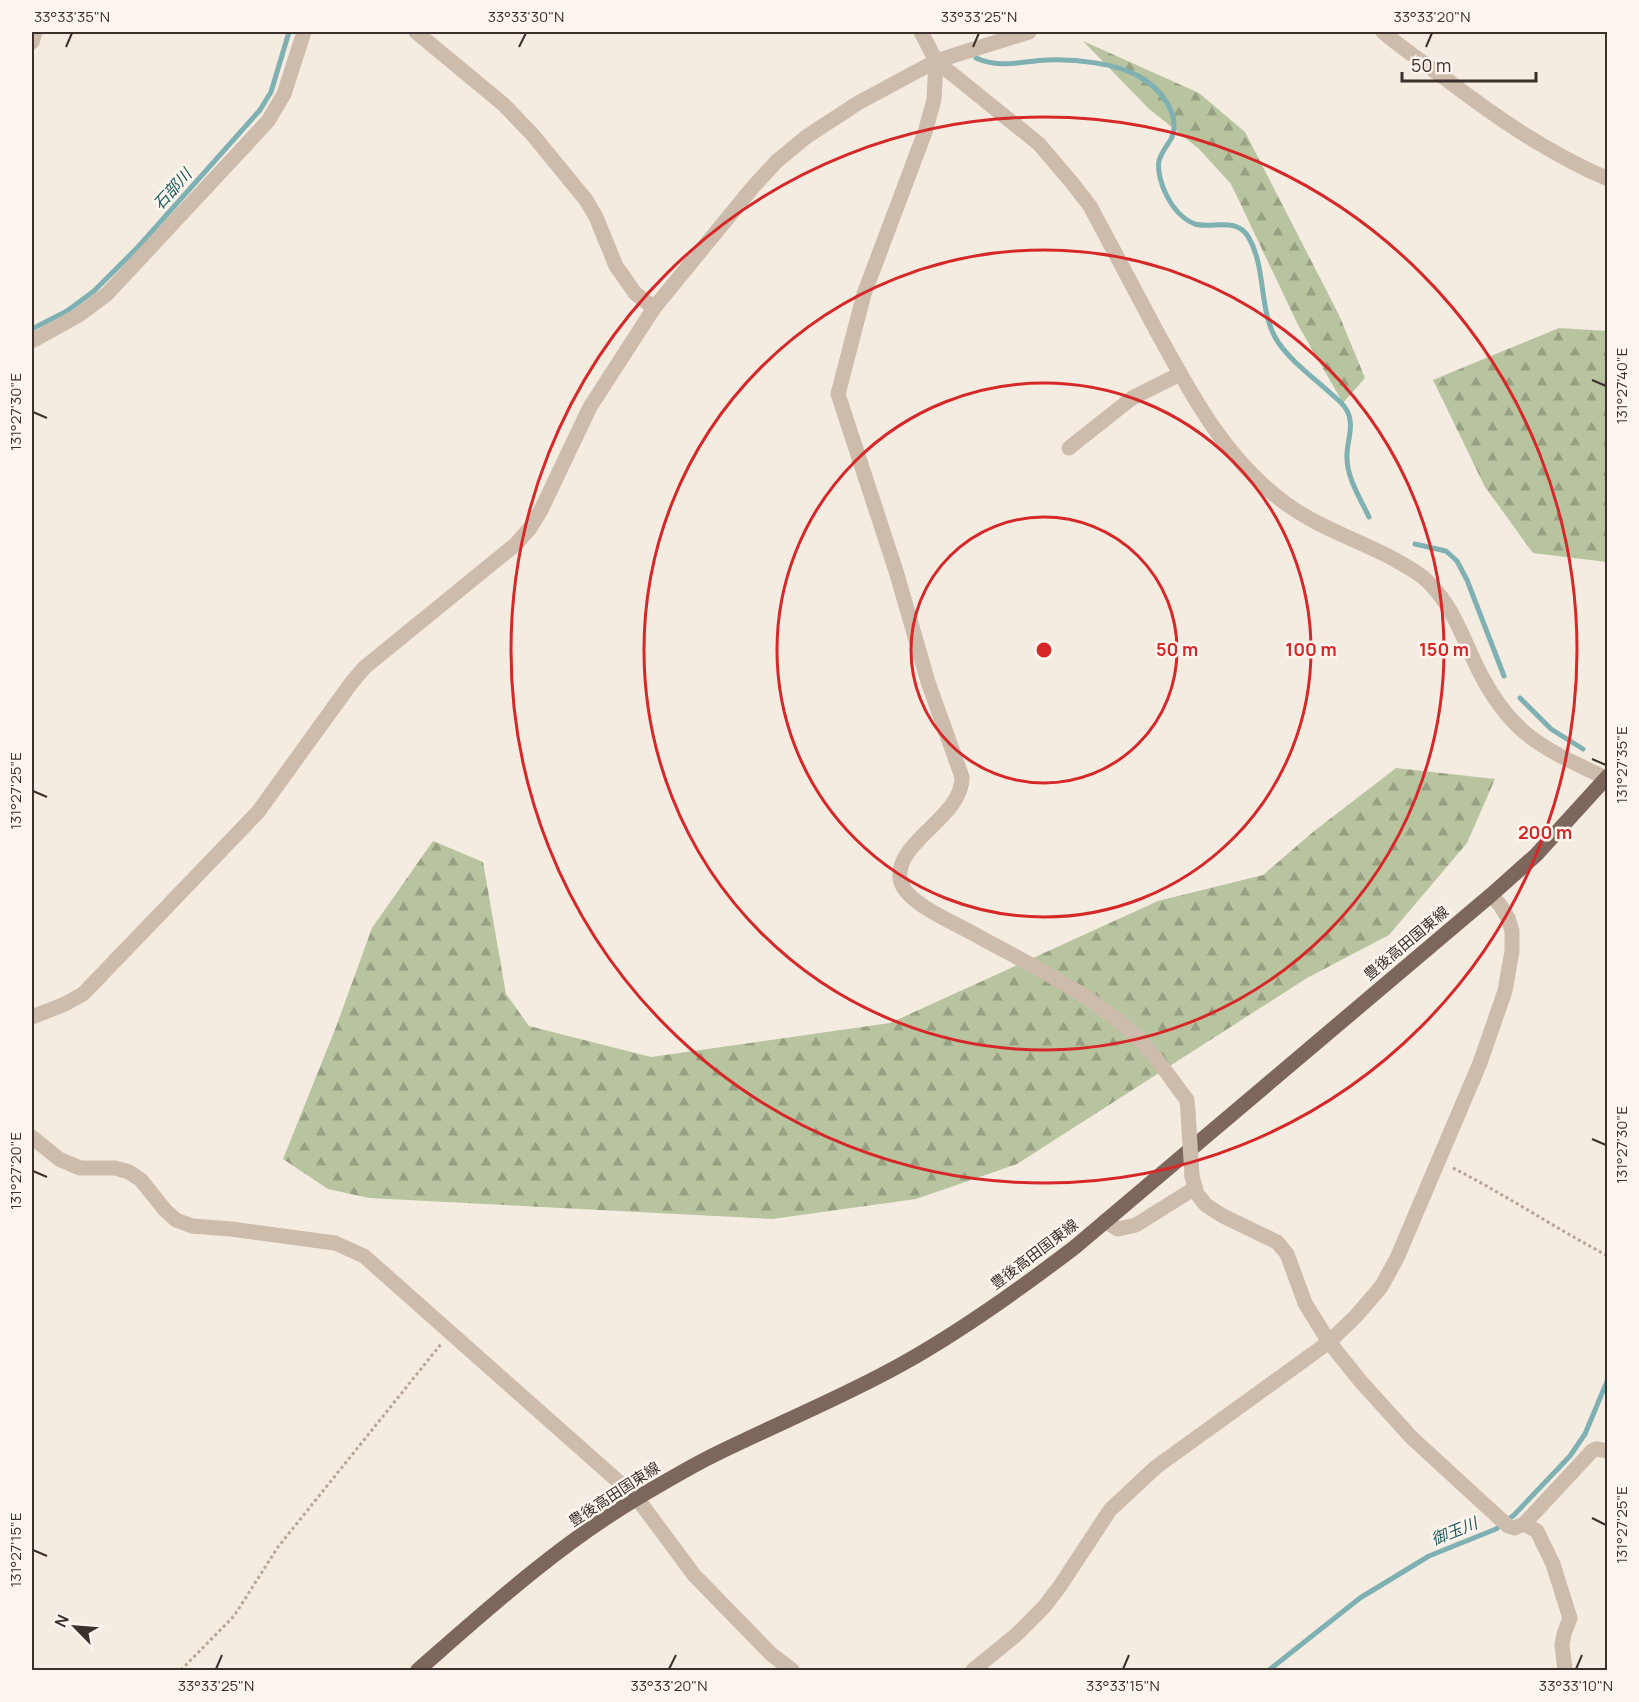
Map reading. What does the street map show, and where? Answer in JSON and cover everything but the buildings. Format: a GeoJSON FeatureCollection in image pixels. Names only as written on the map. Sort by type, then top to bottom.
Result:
{"type":"FeatureCollection","features":[{"type":"Feature","properties":{"kind":"main road","name":"豊後高田国東線"},"geometry":{"type":"LineString","coordinates":[[418,1671],[523,1579],[638,1498],[716,1454],[902,1364],[969,1323],[1026,1284],[1105,1221],[1491,895],[1536,855],[1607,778]]}},
{"type":"Feature","properties":{"kind":"street"},"geometry":{"type":"LineString","coordinates":[[32,42],[35,32]]}},
{"type":"Feature","properties":{"kind":"street"},"geometry":{"type":"LineString","coordinates":[[32,341],[79,315],[107,294],[268,122],[284,94],[304,32]]}},
{"type":"Feature","properties":{"kind":"street"},"geometry":{"type":"LineString","coordinates":[[416,32],[503,104],[532,134],[586,200],[596,217],[616,266],[636,292],[654,308]]}},
{"type":"Feature","properties":{"kind":"street"},"geometry":{"type":"LineString","coordinates":[[921,32],[936,61],[1039,144],[1073,184],[1089,206],[1180,374],[1210,424],[1245,467],[1266,488],[1287,504],[1310,518],[1405,565],[1424,578],[1438,593],[1458,623],[1489,689],[1520,730],[1561,757],[1607,778]]}},
{"type":"Feature","properties":{"kind":"street"},"geometry":{"type":"LineString","coordinates":[[32,1017],[83,994],[258,812],[365,667],[516,544],[530,528],[601,388],[654,308],[753,187],[784,155],[806,136],[858,103],[936,61],[1029,32]]}},
{"type":"Feature","properties":{"kind":"street"},"geometry":{"type":"LineString","coordinates":[[1383,32],[1516,130],[1550,152],[1608,179]]}},
{"type":"Feature","properties":{"kind":"street"},"geometry":{"type":"LineString","coordinates":[[936,61],[934,100],[931,111],[864,294],[838,394],[896,572],[928,682],[962,777],[957,799],[908,853],[900,870],[903,889],[922,905],[1042,971],[1119,1022],[1141,1040],[1186,1100],[1194,1182],[1201,1200],[1213,1210],[1277,1242],[1287,1254],[1305,1304],[1329,1342],[1362,1383],[1412,1438],[1504,1523],[1514,1528],[1524,1524],[1592,1451],[1596,1449],[1608,1451]]}},
{"type":"Feature","properties":{"kind":"street"},"geometry":{"type":"LineString","coordinates":[[1069,448],[1132,398],[1180,374]]}},
{"type":"Feature","properties":{"kind":"street"},"geometry":{"type":"LineString","coordinates":[[973,1671],[1016,1635],[1044,1607],[1110,1510],[1156,1467],[1329,1342],[1381,1287],[1396,1258],[1480,1063],[1505,991],[1512,951],[1512,931],[1508,918],[1491,895]]}},
{"type":"Feature","properties":{"kind":"street"},"geometry":{"type":"LineString","coordinates":[[32,1137],[59,1159],[80,1168],[115,1168],[129,1172],[141,1180],[170,1215],[192,1226],[335,1243],[364,1256],[638,1498],[694,1575],[771,1654],[792,1671]]}},
{"type":"Feature","properties":{"kind":"street"},"geometry":{"type":"LineString","coordinates":[[1105,1221],[1118,1229],[1136,1225],[1194,1182]]}},
{"type":"Feature","properties":{"kind":"street"},"geometry":{"type":"LineString","coordinates":[[1524,1524],[1537,1531],[1553,1564],[1570,1618],[1562,1646],[1565,1671]]}},
{"type":"Feature","properties":{"kind":"path"},"geometry":{"type":"LineString","coordinates":[[1438,1161],[1494,1188],[1608,1256]]}},
{"type":"Feature","properties":{"kind":"path"},"geometry":{"type":"LineString","coordinates":[[180,1671],[234,1616],[278,1547],[450,1333]]}},
{"type":"Feature","properties":{"kind":"green space"},"geometry":{"type":"Polygon","coordinates":[[[1083,41],[1199,93],[1245,132],[1339,315],[1365,378],[1343,403],[1298,325],[1231,184],[1199,149],[1148,108],[1083,41]]]}},
{"type":"Feature","properties":{"kind":"green space"},"geometry":{"type":"Polygon","coordinates":[[[1559,328],[1607,331],[1607,562],[1533,553],[1485,487],[1433,380],[1559,328]]]}},
{"type":"Feature","properties":{"kind":"green space"},"geometry":{"type":"Polygon","coordinates":[[[1396,768],[1495,779],[1467,843],[1389,935],[1307,978],[1017,1164],[916,1199],[772,1219],[369,1198],[328,1189],[283,1159],[336,1027],[372,928],[433,841],[483,862],[506,994],[529,1026],[651,1057],[890,1023],[1158,901],[1263,875],[1313,832],[1396,768]]]}},
{"type":"Feature","properties":{"kind":"waterway","name":"石部川"},"geometry":{"type":"LineString","coordinates":[[32,329],[67,311],[94,291],[138,247],[260,110],[271,92],[289,32]]}},
{"type":"Feature","properties":{"kind":"waterway"},"geometry":{"type":"LineString","coordinates":[[976,58],[1003,64],[1058,60],[1108,65],[1131,72],[1161,94],[1171,110],[1174,128],[1172,137],[1159,161],[1159,174],[1165,192],[1175,209],[1190,222],[1202,225],[1231,225],[1244,231],[1249,238],[1255,250],[1268,318],[1278,342],[1295,362],[1342,404],[1349,415],[1347,452],[1349,473],[1369,517]]}},
{"type":"Feature","properties":{"kind":"waterway"},"geometry":{"type":"LineString","coordinates":[[1415,544],[1446,551],[1457,561],[1467,580],[1504,676]]}},
{"type":"Feature","properties":{"kind":"waterway"},"geometry":{"type":"LineString","coordinates":[[1520,698],[1551,729],[1583,749]]}},
{"type":"Feature","properties":{"kind":"waterway","name":"御玉川"},"geometry":{"type":"LineString","coordinates":[[1269,1670],[1360,1598],[1429,1556],[1496,1529],[1514,1515],[1570,1456],[1585,1434],[1608,1379]]}}]}
